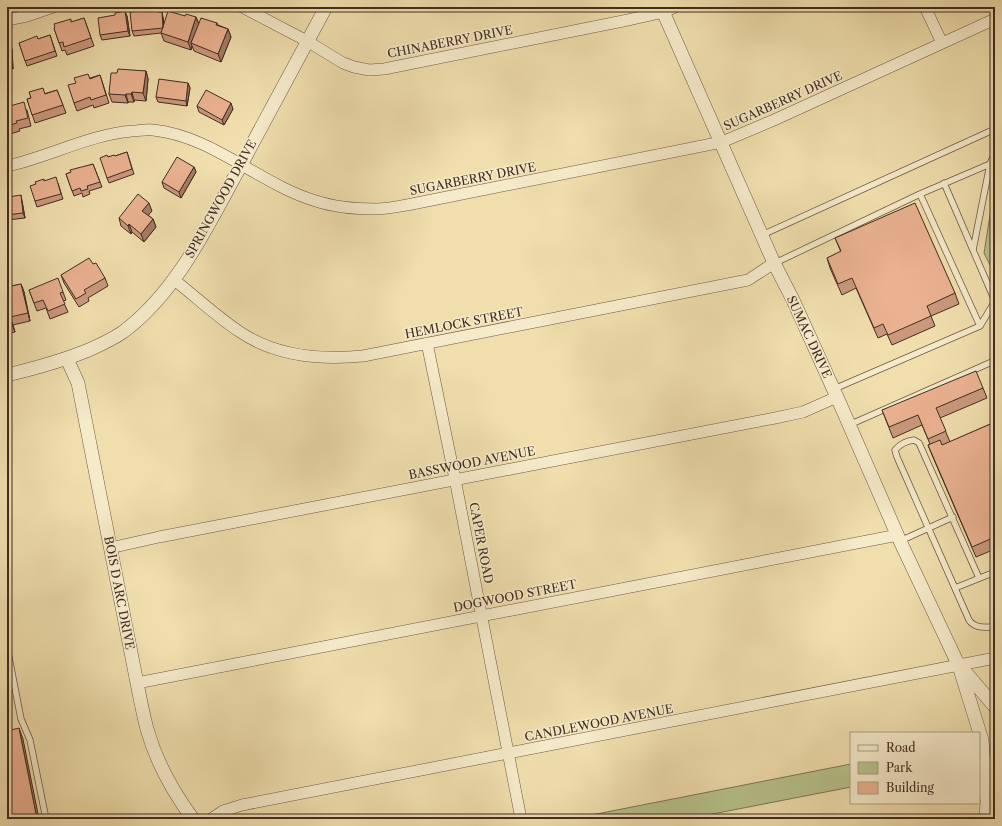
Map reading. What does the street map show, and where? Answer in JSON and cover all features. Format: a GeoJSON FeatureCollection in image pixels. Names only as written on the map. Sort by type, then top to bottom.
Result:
{"type":"FeatureCollection","features":[{"type":"Feature","properties":{"kind":"street"},"geometry":{"type":"LineString","coordinates":[[7,20],[27,16],[53,7]]}},
{"type":"Feature","properties":{"kind":"street","name":"CHINABERRY DRIVE"},"geometry":{"type":"LineString","coordinates":[[242,7],[307,41],[342,63],[369,70],[622,22],[667,9]]}},
{"type":"Feature","properties":{"kind":"street","name":"SPRINGWOOD DRIVE"},"geometry":{"type":"LineString","coordinates":[[7,375],[38,368],[67,359],[122,332],[141,316],[173,279],[199,243],[326,7]]}},
{"type":"Feature","properties":{"kind":"street"},"geometry":{"type":"LineString","coordinates":[[925,7],[942,43]]}},
{"type":"Feature","properties":{"kind":"street","name":"SUMAC DRIVE"},"geometry":{"type":"LineString","coordinates":[[667,9],[774,263],[793,300],[899,538],[959,666],[980,732]]}},
{"type":"Feature","properties":{"kind":"street","name":"SUGARBERRY DRIVE"},"geometry":{"type":"LineString","coordinates":[[7,166],[23,163],[107,134],[151,130],[173,133],[197,142],[289,190],[316,201],[343,207],[377,209],[412,204],[722,142],[774,120],[995,19]]}},
{"type":"Feature","properties":{"kind":"street","name":"HEMLOCK STREET"},"geometry":{"type":"LineString","coordinates":[[173,279],[240,332],[260,343],[285,352],[310,357],[338,358],[364,356],[748,280],[774,263]]}},
{"type":"Feature","properties":{"kind":"street","name":"CAPER ROAD"},"geometry":{"type":"LineString","coordinates":[[427,343],[521,819]]}},
{"type":"Feature","properties":{"kind":"street","name":"BOIS D ARC DRIVE"},"geometry":{"type":"LineString","coordinates":[[67,359],[78,383],[147,729],[157,757],[168,781],[193,819]]}},
{"type":"Feature","properties":{"kind":"street","name":"BASSWOOD AVENUE"},"geometry":{"type":"LineString","coordinates":[[110,548],[159,537],[789,415],[803,412],[835,393]]}},
{"type":"Feature","properties":{"kind":"street","name":"DOGWOOD STREET"},"geometry":{"type":"LineString","coordinates":[[137,683],[482,616],[899,538]]}},
{"type":"Feature","properties":{"kind":"street","name":"CANDLEWOOD AVENUE"},"geometry":{"type":"LineString","coordinates":[[211,819],[224,811],[242,805],[995,658]]}},
{"type":"Feature","properties":{"kind":"street","name":"SUMAC DRIVE"},"geometry":{"type":"LineString","coordinates":[[959,666],[995,707]]}},
{"type":"Feature","properties":{"kind":"street","name":"SUMAC DRIVE"},"geometry":{"type":"LineString","coordinates":[[980,734],[982,740],[987,802],[986,819]]}},
{"type":"Feature","properties":{"kind":"lane"},"geometry":{"type":"LineString","coordinates":[[762,235],[995,129]]}},
{"type":"Feature","properties":{"kind":"lane"},"geometry":{"type":"LineString","coordinates":[[973,250],[990,164],[995,153]]}},
{"type":"Feature","properties":{"kind":"lane"},"geometry":{"type":"LineString","coordinates":[[774,263],[920,194],[990,164]]}},
{"type":"Feature","properties":{"kind":"lane"},"geometry":{"type":"LineString","coordinates":[[835,393],[980,326],[995,301],[944,184]]}},
{"type":"Feature","properties":{"kind":"lane"},"geometry":{"type":"LineString","coordinates":[[920,194],[980,326]]}},
{"type":"Feature","properties":{"kind":"lane"},"geometry":{"type":"LineString","coordinates":[[849,425],[995,362]]}},
{"type":"Feature","properties":{"kind":"lane"},"geometry":{"type":"LineString","coordinates":[[979,578],[919,443],[914,440],[898,446],[895,450],[897,457],[972,624],[979,627],[995,627]]}},
{"type":"Feature","properties":{"kind":"lane"},"geometry":{"type":"LineString","coordinates":[[899,538],[929,528],[952,517]]}},
{"type":"Feature","properties":{"kind":"lane"},"geometry":{"type":"LineString","coordinates":[[955,588],[995,572]]}},
{"type":"Feature","properties":{"kind":"lane"},"geometry":{"type":"LineString","coordinates":[[7,647],[21,719],[30,740],[46,819]]}},
{"type":"Feature","properties":{"kind":"green space"},"geometry":{"type":"Polygon","coordinates":[[[995,184],[995,275],[984,253],[995,184]]]}},
{"type":"Feature","properties":{"kind":"green space"},"geometry":{"type":"Polygon","coordinates":[[[850,764],[850,787],[687,819],[571,819],[850,764]]]}},
{"type":"Feature","properties":{"kind":"building"},"geometry":{"type":"Polygon","coordinates":[[[158,9],[158,12],[162,12],[163,28],[132,31],[130,12],[158,9]]]}},
{"type":"Feature","properties":{"kind":"building"},"geometry":{"type":"Polygon","coordinates":[[[125,11],[128,31],[100,35],[98,18],[115,15],[115,13],[125,11]]]}},
{"type":"Feature","properties":{"kind":"building"},"geometry":{"type":"Polygon","coordinates":[[[168,11],[185,16],[186,14],[196,17],[188,42],[161,33],[168,11]]]}},
{"type":"Feature","properties":{"kind":"building"},"geometry":{"type":"Polygon","coordinates":[[[84,18],[91,38],[64,47],[63,42],[59,43],[54,24],[71,19],[71,22],[84,18]]]}},
{"type":"Feature","properties":{"kind":"building"},"geometry":{"type":"Polygon","coordinates":[[[201,18],[217,23],[216,25],[228,29],[218,54],[191,43],[201,18]]]}},
{"type":"Feature","properties":{"kind":"building"},"geometry":{"type":"Polygon","coordinates":[[[50,35],[55,51],[25,61],[19,43],[37,36],[38,39],[50,35]]]}},
{"type":"Feature","properties":{"kind":"building"},"geometry":{"type":"Polygon","coordinates":[[[7,44],[10,44],[12,63],[7,64],[7,44]]]}},
{"type":"Feature","properties":{"kind":"building"},"geometry":{"type":"Polygon","coordinates":[[[118,69],[146,71],[143,93],[132,92],[131,94],[125,95],[109,94],[111,73],[117,73],[118,69]]]}},
{"type":"Feature","properties":{"kind":"building"},"geometry":{"type":"Polygon","coordinates":[[[88,74],[90,79],[100,75],[106,95],[91,100],[90,97],[74,103],[68,85],[76,83],[74,78],[88,74]]]}},
{"type":"Feature","properties":{"kind":"building"},"geometry":{"type":"Polygon","coordinates":[[[159,79],[188,83],[186,101],[156,97],[159,79]]]}},
{"type":"Feature","properties":{"kind":"building"},"geometry":{"type":"Polygon","coordinates":[[[43,88],[45,94],[57,90],[63,105],[32,115],[27,99],[31,98],[29,92],[43,88]]]}},
{"type":"Feature","properties":{"kind":"building"},"geometry":{"type":"Polygon","coordinates":[[[206,90],[231,103],[222,120],[197,106],[206,90]]]}},
{"type":"Feature","properties":{"kind":"building"},"geometry":{"type":"Polygon","coordinates":[[[7,95],[10,106],[24,102],[28,118],[16,121],[17,123],[7,126],[7,95]]]}},
{"type":"Feature","properties":{"kind":"building"},"geometry":{"type":"Polygon","coordinates":[[[127,152],[132,169],[107,178],[100,158],[107,155],[108,157],[115,156],[127,152]]]}},
{"type":"Feature","properties":{"kind":"building"},"geometry":{"type":"Polygon","coordinates":[[[177,157],[194,167],[179,192],[162,182],[177,157]]]}},
{"type":"Feature","properties":{"kind":"building"},"geometry":{"type":"Polygon","coordinates":[[[93,164],[100,182],[87,186],[88,189],[81,191],[80,188],[72,191],[66,174],[71,172],[70,170],[93,164]]]}},
{"type":"Feature","properties":{"kind":"building"},"geometry":{"type":"Polygon","coordinates":[[[56,177],[61,194],[35,201],[30,186],[36,184],[35,182],[56,177]]]}},
{"type":"Feature","properties":{"kind":"building"},"geometry":{"type":"Polygon","coordinates":[[[138,194],[149,203],[142,211],[153,219],[141,234],[119,218],[138,194]]]}},
{"type":"Feature","properties":{"kind":"building"},"geometry":{"type":"Polygon","coordinates":[[[7,195],[8,197],[21,195],[23,213],[7,215],[7,195]]]}},
{"type":"Feature","properties":{"kind":"building"},"geometry":{"type":"Polygon","coordinates":[[[915,203],[955,293],[927,306],[931,316],[888,335],[883,324],[874,328],[852,278],[838,284],[827,258],[841,251],[835,238],[915,203]]]}},
{"type":"Feature","properties":{"kind":"building"},"geometry":{"type":"Polygon","coordinates":[[[89,258],[93,264],[96,263],[105,278],[84,290],[86,293],[76,299],[61,275],[89,258]]]}},
{"type":"Feature","properties":{"kind":"building"},"geometry":{"type":"Polygon","coordinates":[[[58,278],[63,292],[60,293],[65,304],[48,311],[43,300],[34,303],[29,290],[58,278]]]}},
{"type":"Feature","properties":{"kind":"building"},"geometry":{"type":"Polygon","coordinates":[[[21,284],[28,313],[10,317],[12,324],[7,325],[7,287],[21,284]]]}},
{"type":"Feature","properties":{"kind":"building"},"geometry":{"type":"Polygon","coordinates":[[[976,371],[983,388],[936,408],[946,431],[928,439],[918,415],[889,427],[882,410],[976,371]]]}},
{"type":"Feature","properties":{"kind":"building"},"geometry":{"type":"Polygon","coordinates":[[[995,422],[995,537],[972,547],[928,445],[940,440],[942,445],[995,422]]]}},
{"type":"Feature","properties":{"kind":"building"},"geometry":{"type":"Polygon","coordinates":[[[19,728],[37,819],[7,819],[7,731],[19,728]]]}}]}
